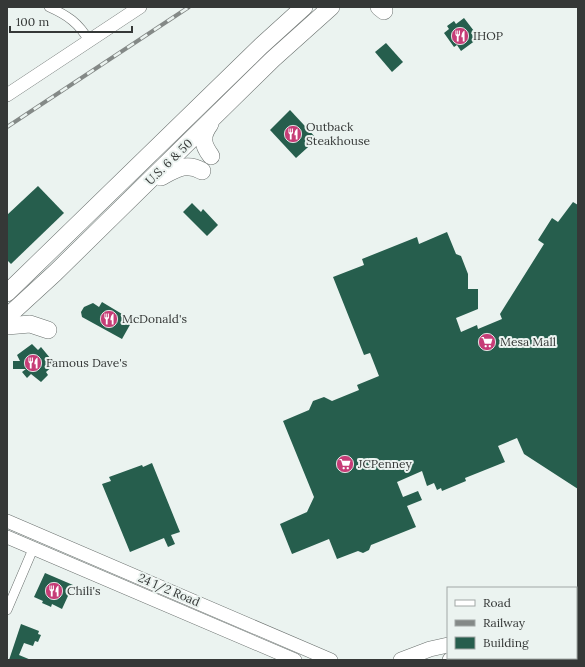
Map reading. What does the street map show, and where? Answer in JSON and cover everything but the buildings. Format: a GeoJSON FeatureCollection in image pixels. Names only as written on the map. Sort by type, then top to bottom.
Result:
{"type":"FeatureCollection","features":[{"type":"Feature","properties":{"kind":"highway"},"geometry":{"type":"LineString","coordinates":[[331,7],[337,10],[343,7]]}},
{"type":"Feature","properties":{"kind":"highway","name":"U.S. 6 & 50"},"geometry":{"type":"LineString","coordinates":[[7,316],[30,297],[294,39],[331,7]]}},
{"type":"Feature","properties":{"kind":"highway","name":"U.S. 6 & 50"},"geometry":{"type":"LineString","coordinates":[[7,293],[302,8]]}},
{"type":"Feature","properties":{"kind":"highway"},"geometry":{"type":"LineString","coordinates":[[211,156],[203,143],[203,137],[218,113]]}},
{"type":"Feature","properties":{"kind":"highway"},"geometry":{"type":"LineString","coordinates":[[143,187],[186,165],[193,166],[202,171]]}},
{"type":"Feature","properties":{"kind":"highway"},"geometry":{"type":"LineString","coordinates":[[7,326],[30,324],[48,330]]}},
{"type":"Feature","properties":{"kind":"main road"},"geometry":{"type":"LineString","coordinates":[[7,95],[140,7]]}},
{"type":"Feature","properties":{"kind":"main road","name":"24 1/2 Road"},"geometry":{"type":"LineString","coordinates":[[7,521],[331,660]]}},
{"type":"Feature","properties":{"kind":"main road"},"geometry":{"type":"LineString","coordinates":[[7,532],[32,540],[43,536]]}},
{"type":"Feature","properties":{"kind":"main road","name":"24 1/2 Road"},"geometry":{"type":"LineString","coordinates":[[7,538],[295,660]]}},
{"type":"Feature","properties":{"kind":"main road"},"geometry":{"type":"LineString","coordinates":[[33,549],[38,546],[49,546],[80,556],[93,558]]}},
{"type":"Feature","properties":{"kind":"main road"},"geometry":{"type":"LineString","coordinates":[[401,660],[430,649],[447,646]]}},
{"type":"Feature","properties":{"kind":"main road"},"geometry":{"type":"LineString","coordinates":[[450,660],[462,659]]}},
{"type":"Feature","properties":{"kind":"street"},"geometry":{"type":"LineString","coordinates":[[48,7],[72,18],[80,26],[89,41]]}},
{"type":"Feature","properties":{"kind":"street"},"geometry":{"type":"LineString","coordinates":[[7,610],[33,549]]}},
{"type":"Feature","properties":{"kind":"railway"},"geometry":{"type":"LineString","coordinates":[[7,127],[189,7]]}},
{"type":"Feature","properties":{"kind":"place","name":"IHOP"},"geometry":{"type":"Point","coordinates":[460,36]}},
{"type":"Feature","properties":{"kind":"place","name":"Outback Steakhouse"},"geometry":{"type":"Point","coordinates":[293,134]}},
{"type":"Feature","properties":{"kind":"place","name":"McDonald's"},"geometry":{"type":"Point","coordinates":[109,319]}},
{"type":"Feature","properties":{"kind":"place","name":"Mesa Mall"},"geometry":{"type":"Point","coordinates":[487,342]}},
{"type":"Feature","properties":{"kind":"place","name":"Famous Dave's"},"geometry":{"type":"Point","coordinates":[33,363]}},
{"type":"Feature","properties":{"kind":"place","name":"JCPenney"},"geometry":{"type":"Point","coordinates":[345,464]}},
{"type":"Feature","properties":{"kind":"place","name":"Chili's"},"geometry":{"type":"Point","coordinates":[54,591]}}]}
